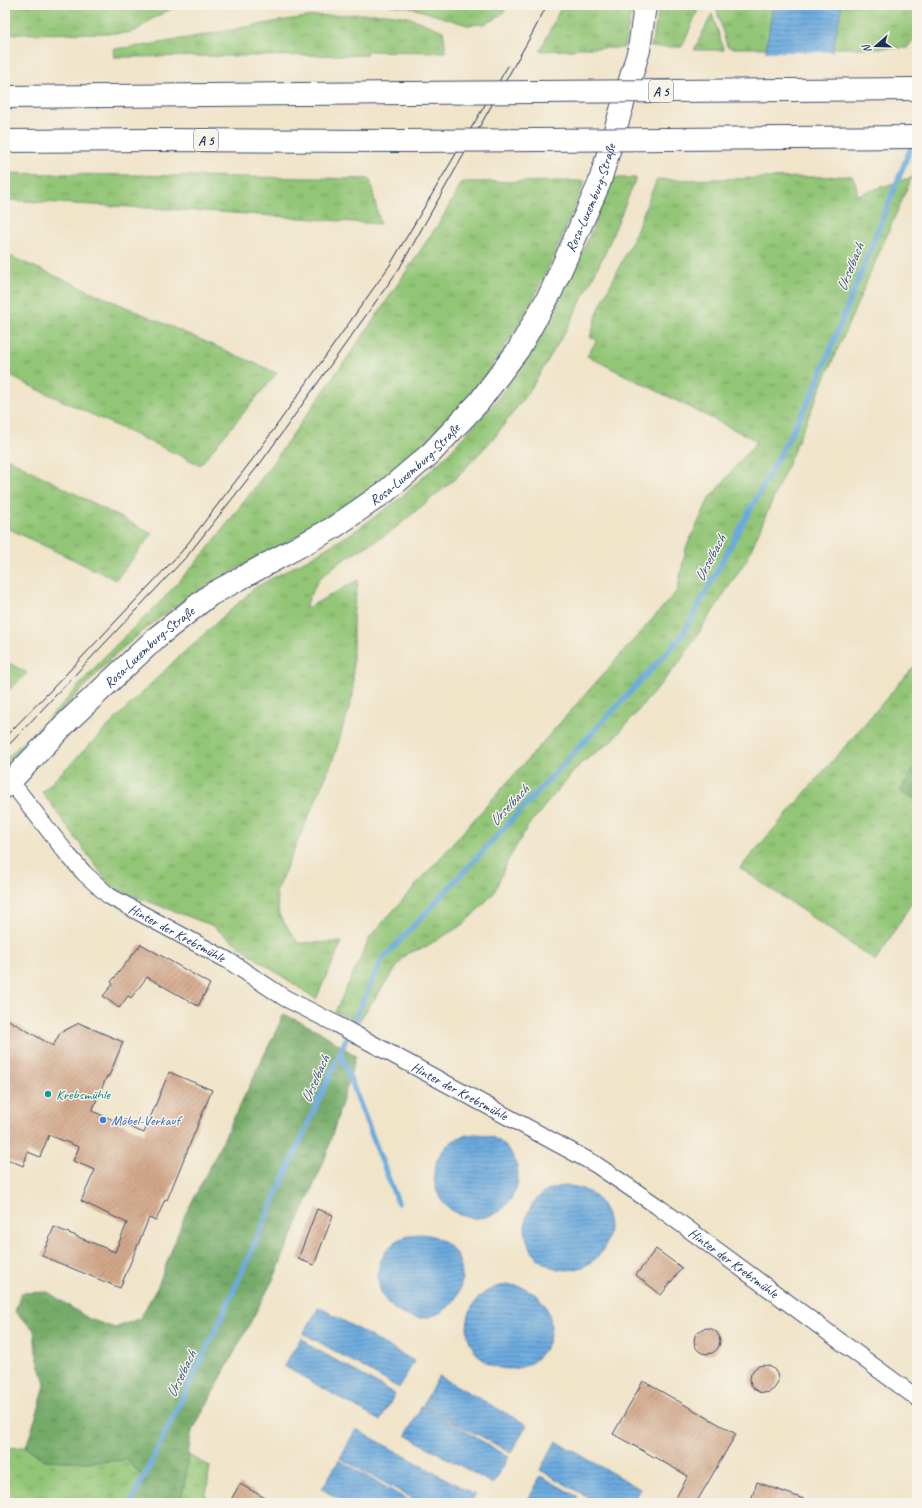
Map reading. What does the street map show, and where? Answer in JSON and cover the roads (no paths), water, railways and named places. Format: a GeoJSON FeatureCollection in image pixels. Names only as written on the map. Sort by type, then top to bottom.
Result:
{"type":"FeatureCollection","features":[{"type":"Feature","properties":{"kind":"main road","name":"Rosa-Luxemburg-Straße"},"geometry":{"type":"LineString","coordinates":[[8,785],[68,721],[157,637],[210,595],[332,528],[385,492],[430,454],[480,402],[518,350],[551,292],[600,184],[639,50],[645,5]]}},
{"type":"Feature","properties":{"kind":"main road","name":"A 5"},"geometry":{"type":"LineString","coordinates":[[5,97],[917,89]]}},
{"type":"Feature","properties":{"kind":"main road","name":"A 5"},"geometry":{"type":"LineString","coordinates":[[5,141],[406,141],[917,137]]}},
{"type":"Feature","properties":{"kind":"street","name":"Hinter der Krebsmühle"},"geometry":{"type":"LineString","coordinates":[[8,785],[84,873],[109,896],[229,961],[285,998],[595,1164],[657,1206],[917,1398]]}},
{"type":"Feature","properties":{"kind":"water"},"geometry":{"type":"Polygon","coordinates":[[[773,5],[842,5],[817,126],[763,71],[773,5]]]}},
{"type":"Feature","properties":{"kind":"water"},"geometry":{"type":"Polygon","coordinates":[[[476,1134],[492,1137],[506,1146],[515,1160],[518,1176],[515,1192],[506,1206],[492,1215],[476,1218],[460,1215],[446,1206],[437,1192],[434,1176],[437,1160],[446,1146],[460,1137],[476,1134]]]}},
{"type":"Feature","properties":{"kind":"water"},"geometry":{"type":"Polygon","coordinates":[[[559,1186],[575,1186],[591,1193],[602,1204],[609,1220],[609,1236],[606,1244],[597,1258],[591,1263],[575,1270],[559,1270],[543,1263],[532,1252],[525,1236],[525,1220],[532,1204],[543,1193],[559,1186]]]}},
{"type":"Feature","properties":{"kind":"water"},"geometry":{"type":"Polygon","coordinates":[[[412,1234],[428,1234],[444,1241],[455,1252],[462,1268],[462,1284],[459,1292],[450,1306],[444,1311],[428,1318],[412,1318],[396,1311],[385,1300],[378,1284],[378,1268],[385,1252],[396,1241],[412,1234]]]}},
{"type":"Feature","properties":{"kind":"water"},"geometry":{"type":"Polygon","coordinates":[[[509,1285],[525,1288],[539,1297],[548,1311],[551,1327],[548,1343],[539,1357],[525,1366],[509,1369],[493,1366],[479,1357],[470,1343],[467,1327],[470,1311],[479,1297],[493,1288],[509,1285]]]}},
{"type":"Feature","properties":{"kind":"water"},"geometry":{"type":"Polygon","coordinates":[[[319,1307],[414,1361],[399,1388],[303,1334],[319,1307]]]}},
{"type":"Feature","properties":{"kind":"water"},"geometry":{"type":"Polygon","coordinates":[[[301,1338],[308,1342],[307,1344],[395,1394],[380,1421],[284,1366],[301,1338]]]}},
{"type":"Feature","properties":{"kind":"water"},"geometry":{"type":"Polygon","coordinates":[[[439,1376],[527,1425],[511,1453],[423,1405],[439,1376]]]}},
{"type":"Feature","properties":{"kind":"water"},"geometry":{"type":"Polygon","coordinates":[[[422,1406],[509,1457],[493,1484],[406,1435],[422,1406]]]}},
{"type":"Feature","properties":{"kind":"water"},"geometry":{"type":"Polygon","coordinates":[[[356,1429],[475,1495],[471,1503],[421,1503],[340,1458],[356,1429]]]}},
{"type":"Feature","properties":{"kind":"water"},"geometry":{"type":"Polygon","coordinates":[[[556,1441],[640,1489],[632,1503],[598,1503],[540,1470],[556,1441]]]}},
{"type":"Feature","properties":{"kind":"water"},"geometry":{"type":"Polygon","coordinates":[[[339,1460],[413,1503],[346,1503],[322,1489],[339,1460]]]}},
{"type":"Feature","properties":{"kind":"water"},"geometry":{"type":"Polygon","coordinates":[[[541,1476],[578,1497],[575,1503],[527,1502],[541,1476]]]}},
{"type":"Feature","properties":{"kind":"waterway","name":"Urselbach"},"geometry":{"type":"LineString","coordinates":[[131,1503],[220,1321],[381,961],[682,636],[813,393],[913,142]]}},
{"type":"Feature","properties":{"kind":"waterway"},"geometry":{"type":"LineString","coordinates":[[340,1052],[398,1203]]}},
{"type":"Feature","properties":{"kind":"tram line"},"geometry":{"type":"LineString","coordinates":[[5,749],[188,555],[262,461],[399,269],[547,5]]}},
{"type":"Feature","properties":{"kind":"tram line"},"geometry":{"type":"LineString","coordinates":[[5,737],[182,551],[255,456],[390,265],[508,66]]}},
{"type":"Feature","properties":{"kind":"place","name":"Krebsmühle"},"geometry":{"type":"Point","coordinates":[48,1094]}},
{"type":"Feature","properties":{"kind":"place","name":"Möbel-Verkauf"},"geometry":{"type":"Point","coordinates":[103,1120]}}]}
